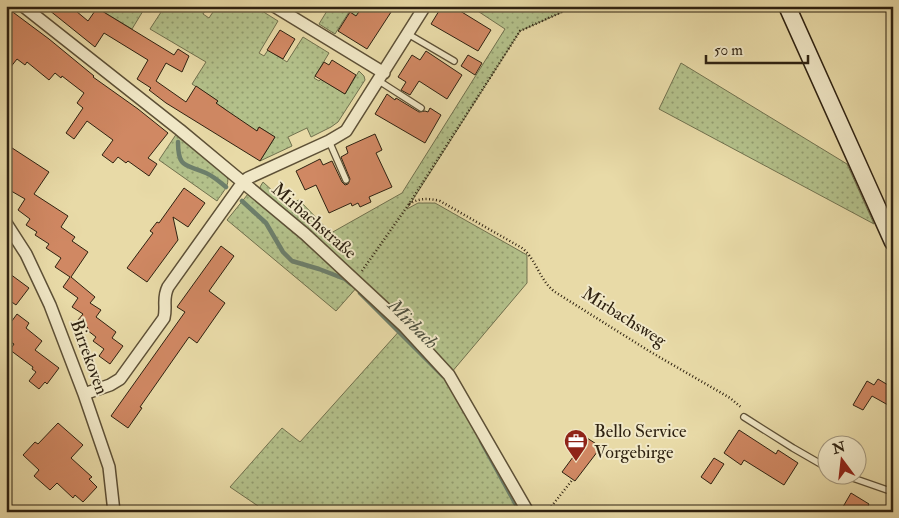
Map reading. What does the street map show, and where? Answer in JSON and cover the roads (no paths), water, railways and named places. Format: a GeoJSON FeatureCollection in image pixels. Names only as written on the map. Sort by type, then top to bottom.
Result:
{"type":"FeatureCollection","features":[{"type":"Feature","properties":{"kind":"street","name":"Mirbachstraße"},"geometry":{"type":"LineString","coordinates":[[23,6],[180,130],[305,234],[404,326],[449,375],[528,512]]}},
{"type":"Feature","properties":{"kind":"street"},"geometry":{"type":"LineString","coordinates":[[274,6],[381,77]]}},
{"type":"Feature","properties":{"kind":"street"},"geometry":{"type":"LineString","coordinates":[[84,394],[110,385],[125,374],[164,318],[164,294],[168,287],[243,182],[248,178],[329,142],[350,127],[425,6]]}},
{"type":"Feature","properties":{"kind":"street"},"geometry":{"type":"LineString","coordinates":[[786,6],[893,242]]}},
{"type":"Feature","properties":{"kind":"street","name":"Birrekoven"},"geometry":{"type":"LineString","coordinates":[[6,223],[26,254],[50,305],[84,394],[109,467],[114,512]]}},
{"type":"Feature","properties":{"kind":"lane"},"geometry":{"type":"LineString","coordinates":[[408,34],[454,61]]}},
{"type":"Feature","properties":{"kind":"lane"},"geometry":{"type":"LineString","coordinates":[[381,77],[421,108]]}},
{"type":"Feature","properties":{"kind":"lane"},"geometry":{"type":"LineString","coordinates":[[329,142],[346,180]]}},
{"type":"Feature","properties":{"kind":"lane"},"geometry":{"type":"LineString","coordinates":[[744,417],[816,461]]}},
{"type":"Feature","properties":{"kind":"lane"},"geometry":{"type":"LineString","coordinates":[[866,483],[893,492]]}},
{"type":"Feature","properties":{"kind":"waterway","name":"Mirbach"},"geometry":{"type":"LineString","coordinates":[[178,142],[178,151],[184,164],[209,174],[226,187]]}},
{"type":"Feature","properties":{"kind":"waterway","name":"Mirbach"},"geometry":{"type":"LineString","coordinates":[[242,201],[266,223],[283,252],[292,261],[345,279],[351,284]]}},
{"type":"Feature","properties":{"kind":"waterway","name":"Mirbach"},"geometry":{"type":"LineString","coordinates":[[360,293],[443,376]]}},
{"type":"Feature","properties":{"kind":"waterway","name":"Mirbach"},"geometry":{"type":"LineString","coordinates":[[481,441],[520,512]]}},
{"type":"Feature","properties":{"kind":"place","name":"Bello Service Vorgebirge"},"geometry":{"type":"Point","coordinates":[576,462]}}]}
